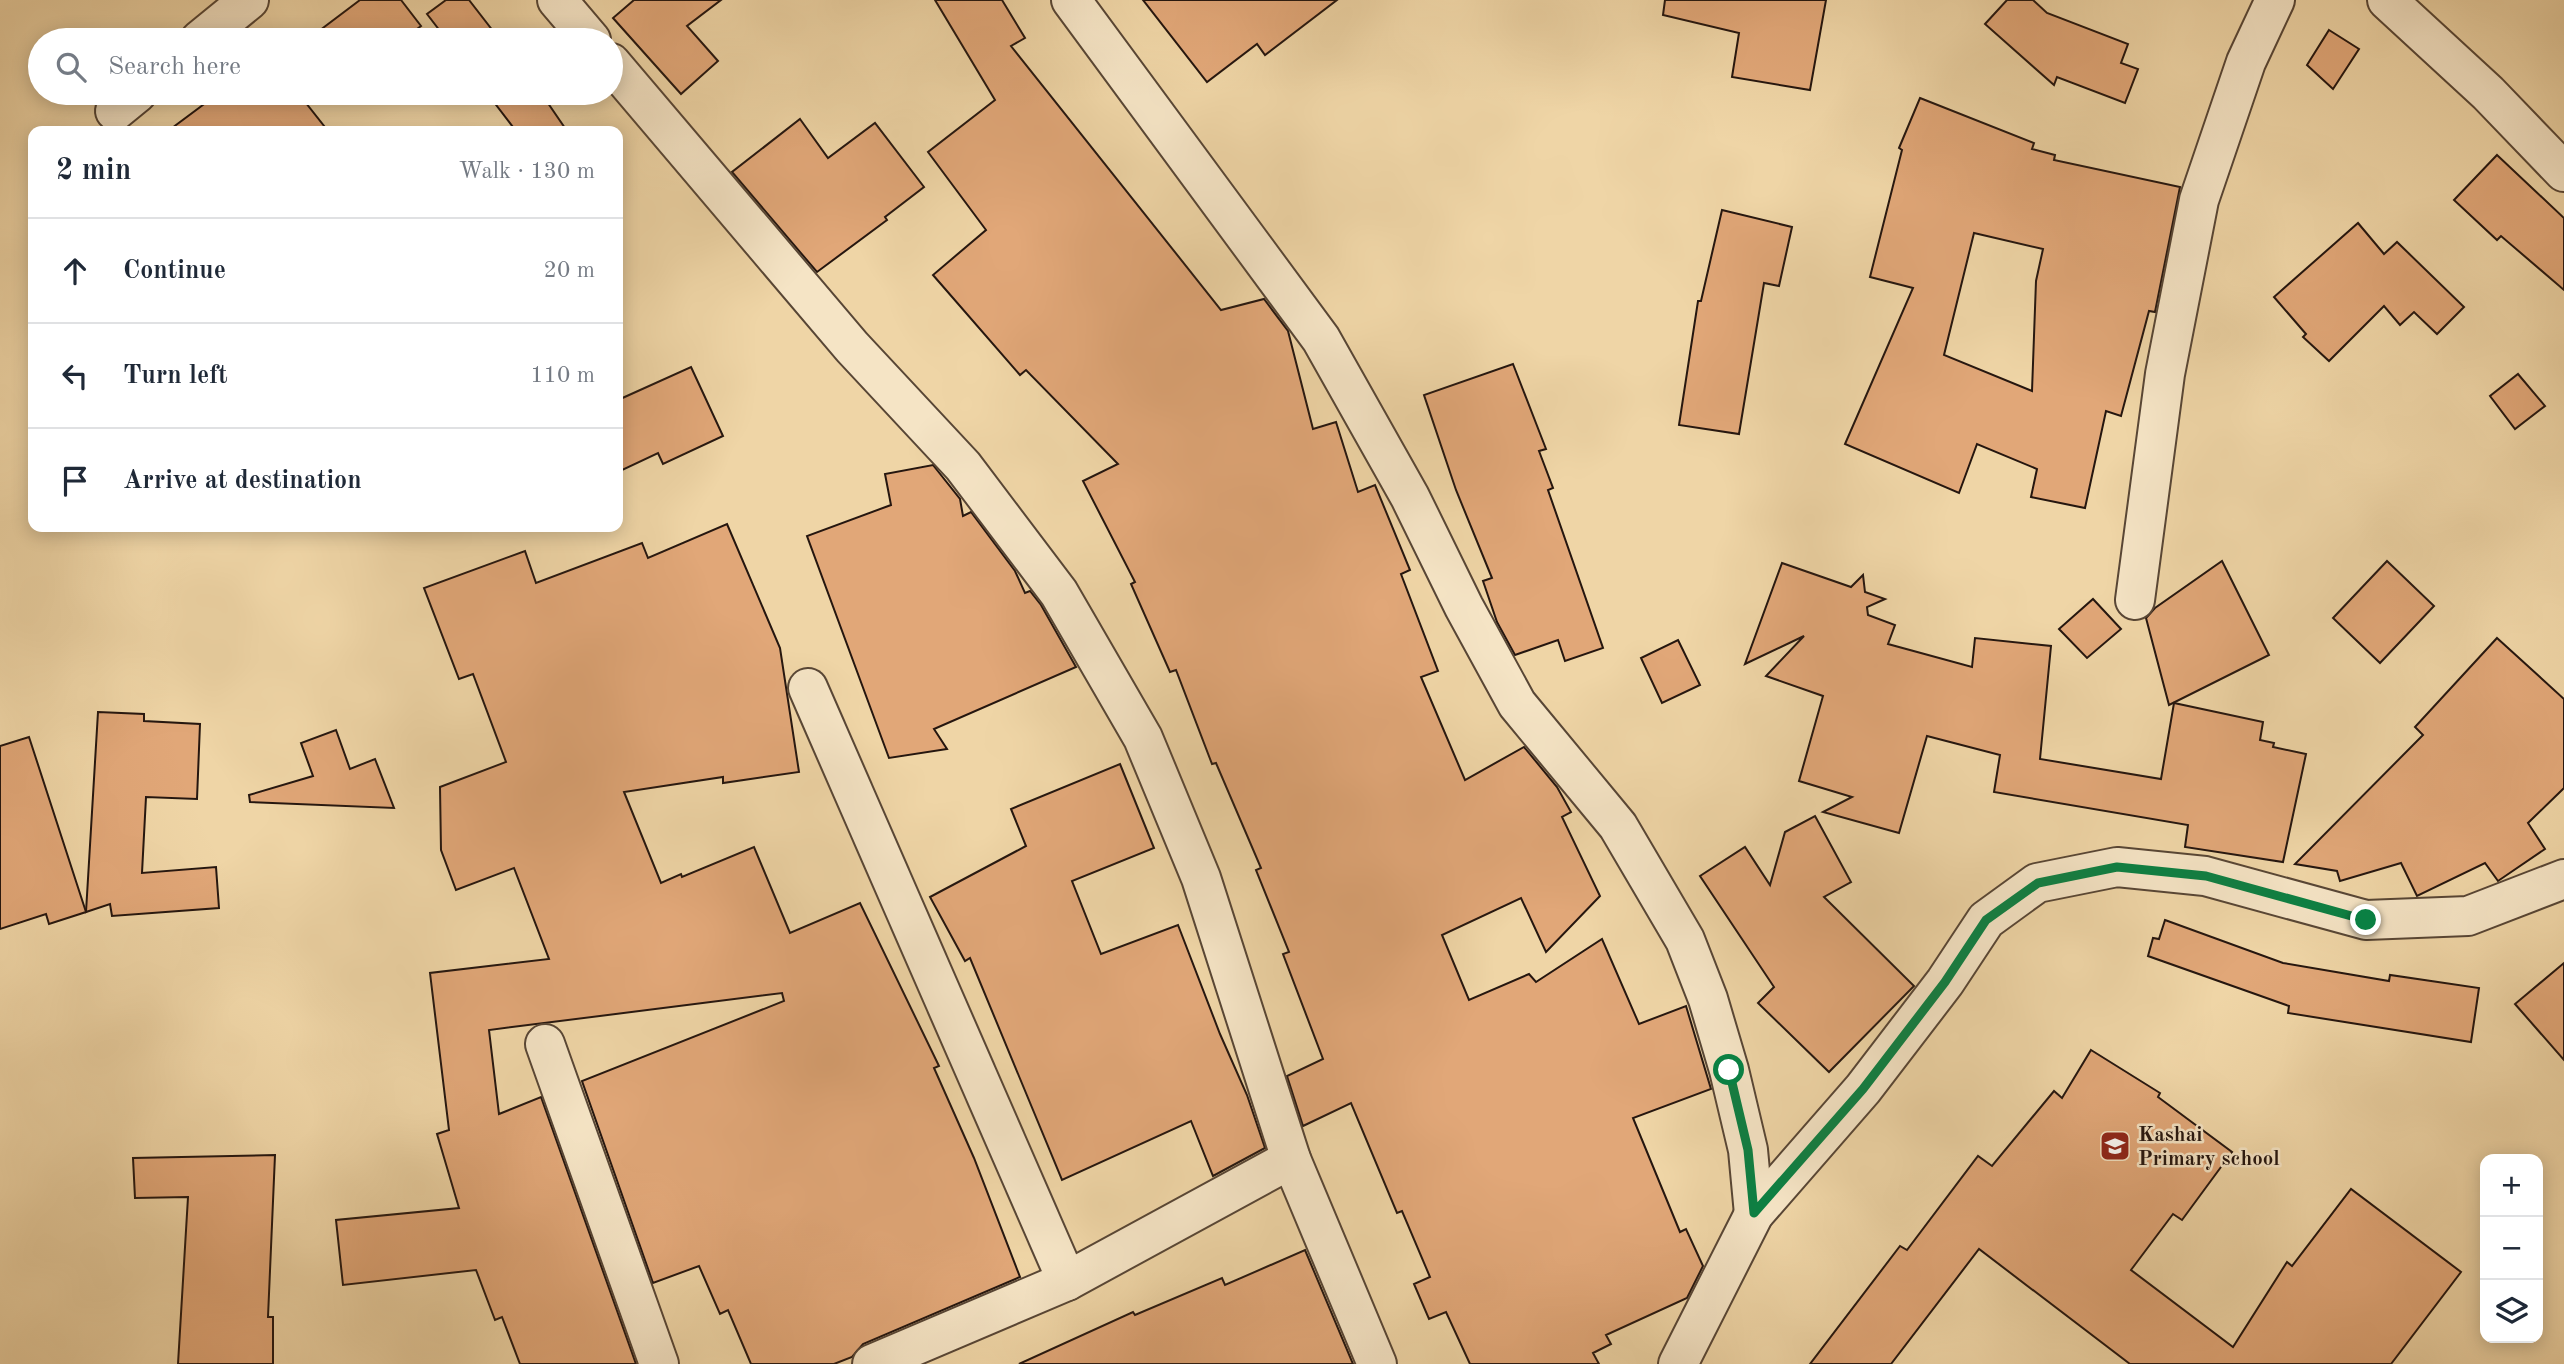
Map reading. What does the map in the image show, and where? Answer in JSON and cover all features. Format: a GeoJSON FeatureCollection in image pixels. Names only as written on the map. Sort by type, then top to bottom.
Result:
{"type":"FeatureCollection","features":[{"type":"Feature","properties":{"kind":"street"},"geometry":{"type":"LineString","coordinates":[[214,28],[248,0]]}},
{"type":"Feature","properties":{"kind":"street"},"geometry":{"type":"LineString","coordinates":[[557,0],[582,28]]}},
{"type":"Feature","properties":{"kind":"street"},"geometry":{"type":"LineString","coordinates":[[1071,0],[1321,339],[1410,497],[1464,607],[1517,704],[1618,826],[1685,940],[1708,999],[1729,1070],[1748,1150],[1754,1213]]}},
{"type":"Feature","properties":{"kind":"street"},"geometry":{"type":"LineString","coordinates":[[2135,600],[2165,374],[2199,201],[2246,62],[2275,0]]}},
{"type":"Feature","properties":{"kind":"street"},"geometry":{"type":"LineString","coordinates":[[2387,0],[2488,93],[2564,172]]}},
{"type":"Feature","properties":{"kind":"street"},"geometry":{"type":"LineString","coordinates":[[623,77],[852,348],[963,466],[1059,593],[1143,738],[1201,878],[1292,1159],[1377,1364]]}},
{"type":"Feature","properties":{"kind":"street"},"geometry":{"type":"LineString","coordinates":[[808,688],[1067,1281]]}},
{"type":"Feature","properties":{"kind":"street"},"geometry":{"type":"LineString","coordinates":[[1678,1364],[1754,1213],[1863,1089],[1945,982],[1986,920],[2038,883],[2117,867],[2206,876],[2366,920],[2468,916],[2564,879]]}},
{"type":"Feature","properties":{"kind":"street"},"geometry":{"type":"LineString","coordinates":[[545,1044],[659,1364]]}},
{"type":"Feature","properties":{"kind":"street"},"geometry":{"type":"LineString","coordinates":[[872,1364],[1067,1281],[1292,1159]]}},
{"type":"Feature","properties":{"kind":"building"},"geometry":{"type":"Polygon","coordinates":[[[360,0],[401,0],[421,26],[418,28],[323,28],[360,0]]]}},
{"type":"Feature","properties":{"kind":"building"},"geometry":{"type":"Polygon","coordinates":[[[446,0],[469,0],[491,28],[438,28],[427,14],[446,0]]]}},
{"type":"Feature","properties":{"kind":"building"},"geometry":{"type":"Polygon","coordinates":[[[634,0],[721,0],[687,26],[718,61],[681,94],[613,18],[634,0]]]}},
{"type":"Feature","properties":{"kind":"building"},"geometry":{"type":"Polygon","coordinates":[[[935,0],[1002,0],[1025,38],[1011,46],[1221,310],[1264,299],[1288,331],[1313,429],[1336,422],[1358,492],[1375,485],[1410,570],[1401,574],[1438,671],[1421,677],[1465,780],[1524,747],[1557,787],[1571,812],[1562,817],[1600,896],[1546,952],[1521,898],[1442,935],[1469,1000],[1529,974],[1536,982],[1602,939],[1639,1024],[1686,1006],[1711,1089],[1633,1118],[1680,1232],[1686,1229],[1703,1266],[1687,1298],[1606,1335],[1611,1344],[1593,1353],[1599,1364],[1470,1364],[1446,1312],[1429,1319],[1414,1284],[1430,1277],[1402,1211],[1397,1213],[1351,1103],[1303,1126],[1287,1076],[1323,1059],[1283,954],[1289,952],[1256,870],[1261,868],[1216,763],[1212,764],[1176,670],[1170,672],[1131,584],[1135,582],[1083,481],[1118,464],[1026,370],[1020,375],[933,275],[986,230],[928,152],[995,100],[935,0]]]}},
{"type":"Feature","properties":{"kind":"building"},"geometry":{"type":"Polygon","coordinates":[[[1143,0],[1337,0],[1265,55],[1257,44],[1207,82],[1143,0]]]}},
{"type":"Feature","properties":{"kind":"building"},"geometry":{"type":"Polygon","coordinates":[[[1665,0],[1826,0],[1810,90],[1732,77],[1739,33],[1663,15],[1665,0]]]}},
{"type":"Feature","properties":{"kind":"building"},"geometry":{"type":"Polygon","coordinates":[[[2007,0],[2033,0],[2047,13],[2128,44],[2121,63],[2138,69],[2125,103],[2057,77],[2054,85],[1985,24],[2007,0]]]}},
{"type":"Feature","properties":{"kind":"building"},"geometry":{"type":"Polygon","coordinates":[[[2329,30],[2359,49],[2333,89],[2307,65],[2329,30]]]}},
{"type":"Feature","properties":{"kind":"building"},"geometry":{"type":"Polygon","coordinates":[[[1920,98],[2034,143],[2032,149],[2055,155],[2054,160],[2180,187],[2155,312],[2149,311],[2121,416],[2106,411],[2085,508],[2031,497],[2037,469],[1977,444],[1959,493],[1845,444],[1913,288],[1870,277],[1902,150],[1899,148],[1920,98]],[[1974,233],[1944,355],[2032,391],[2036,281],[2043,249],[1974,233]]]}},
{"type":"Feature","properties":{"kind":"building"},"geometry":{"type":"Polygon","coordinates":[[[203,105],[307,105],[324,126],[175,126],[203,105]]]}},
{"type":"Feature","properties":{"kind":"building"},"geometry":{"type":"Polygon","coordinates":[[[496,105],[549,105],[564,126],[512,126],[496,105]]]}},
{"type":"Feature","properties":{"kind":"building"},"geometry":{"type":"Polygon","coordinates":[[[800,119],[828,158],[875,123],[924,187],[885,217],[887,220],[817,272],[732,172],[800,119]]]}},
{"type":"Feature","properties":{"kind":"building"},"geometry":{"type":"Polygon","coordinates":[[[2497,155],[2564,218],[2564,290],[2501,236],[2497,240],[2454,200],[2497,155]]]}},
{"type":"Feature","properties":{"kind":"building"},"geometry":{"type":"Polygon","coordinates":[[[1722,210],[1792,227],[1779,286],[1764,283],[1739,434],[1679,425],[1698,301],[1701,301],[1722,210]]]}},
{"type":"Feature","properties":{"kind":"building"},"geometry":{"type":"Polygon","coordinates":[[[2358,223],[2384,254],[2397,242],[2464,307],[2437,334],[2414,312],[2400,325],[2384,306],[2329,361],[2303,337],[2306,334],[2274,297],[2358,223]]]}},
{"type":"Feature","properties":{"kind":"building"},"geometry":{"type":"Polygon","coordinates":[[[1513,364],[1546,449],[1539,451],[1553,488],[1548,490],[1603,648],[1565,661],[1558,640],[1515,655],[1497,622],[1483,581],[1492,578],[1456,490],[1424,395],[1513,364]]]}},
{"type":"Feature","properties":{"kind":"building"},"geometry":{"type":"Polygon","coordinates":[[[691,367],[723,436],[663,464],[658,453],[623,470],[623,398],[691,367]]]}},
{"type":"Feature","properties":{"kind":"building"},"geometry":{"type":"Polygon","coordinates":[[[2518,374],[2545,406],[2515,429],[2490,396],[2518,374]]]}},
{"type":"Feature","properties":{"kind":"building"},"geometry":{"type":"Polygon","coordinates":[[[933,465],[960,499],[963,516],[971,512],[1015,571],[1025,593],[1030,591],[1041,605],[1076,667],[934,729],[947,749],[889,758],[807,536],[891,505],[885,474],[933,465]]]}},
{"type":"Feature","properties":{"kind":"building"},"geometry":{"type":"Polygon","coordinates":[[[727,524],[780,648],[799,772],[723,783],[723,777],[624,792],[661,883],[754,847],[790,933],[860,903],[939,1066],[934,1068],[974,1158],[1020,1277],[863,1344],[852,1357],[834,1364],[751,1364],[728,1310],[720,1314],[699,1266],[653,1283],[582,1081],[784,1001],[782,993],[489,1030],[499,1114],[541,1097],[636,1364],[520,1364],[502,1317],[495,1320],[476,1270],[343,1285],[336,1220],[459,1208],[437,1134],[449,1130],[430,973],[549,959],[514,868],[456,890],[441,850],[440,787],[506,762],[473,674],[459,679],[424,588],[525,551],[536,583],[642,543],[648,558],[727,524]]]}},
{"type":"Feature","properties":{"kind":"building"},"geometry":{"type":"Polygon","coordinates":[[[2222,561],[2269,655],[2169,705],[2146,618],[2155,608],[2222,561]]]}},
{"type":"Feature","properties":{"kind":"building"},"geometry":{"type":"Polygon","coordinates":[[[2387,561],[2434,606],[2380,663],[2333,618],[2387,561]]]}},
{"type":"Feature","properties":{"kind":"building"},"geometry":{"type":"Polygon","coordinates":[[[1782,563],[1851,587],[1863,575],[1865,592],[1885,599],[1867,607],[1868,615],[1895,625],[1888,644],[1972,667],[1975,638],[2051,646],[2040,759],[2161,779],[2174,703],[2263,722],[2260,740],[2274,743],[2273,747],[2306,754],[2283,862],[2185,847],[2188,825],[1994,792],[2000,755],[1927,736],[1899,833],[1823,812],[1852,797],[1799,781],[1823,696],[1766,676],[1804,636],[1745,664],[1782,563]]]}},
{"type":"Feature","properties":{"kind":"building"},"geometry":{"type":"Polygon","coordinates":[[[2093,599],[2121,629],[2087,658],[2059,629],[2093,599]]]}},
{"type":"Feature","properties":{"kind":"building"},"geometry":{"type":"Polygon","coordinates":[[[2497,638],[2564,699],[2564,788],[2528,823],[2545,849],[2498,881],[2485,863],[2417,896],[2401,863],[2340,881],[2337,871],[2295,864],[2423,735],[2415,727],[2497,638]]]}},
{"type":"Feature","properties":{"kind":"building"},"geometry":{"type":"Polygon","coordinates":[[[1678,640],[1700,685],[1662,703],[1641,658],[1678,640]]]}},
{"type":"Feature","properties":{"kind":"building"},"geometry":{"type":"Polygon","coordinates":[[[98,712],[144,714],[144,721],[200,724],[197,799],[146,797],[142,873],[216,867],[219,908],[112,916],[110,904],[86,912],[98,712]]]}},
{"type":"Feature","properties":{"kind":"building"},"geometry":{"type":"Polygon","coordinates":[[[336,730],[350,769],[375,759],[394,808],[250,802],[249,795],[313,776],[301,743],[336,730]]]}},
{"type":"Feature","properties":{"kind":"building"},"geometry":{"type":"Polygon","coordinates":[[[29,737],[86,912],[49,924],[46,914],[0,929],[0,746],[29,737]]]}},
{"type":"Feature","properties":{"kind":"building"},"geometry":{"type":"Polygon","coordinates":[[[1120,764],[1154,848],[1072,881],[1101,954],[1178,925],[1247,1095],[1265,1148],[1213,1176],[1191,1121],[1062,1180],[970,958],[965,961],[930,897],[1026,846],[1011,809],[1120,764]]]}},
{"type":"Feature","properties":{"kind":"building"},"geometry":{"type":"Polygon","coordinates":[[[1815,816],[1851,882],[1824,897],[1914,986],[1829,1072],[1758,1003],[1774,987],[1700,876],[1745,847],[1770,885],[1785,832],[1815,816]]]}},
{"type":"Feature","properties":{"kind":"building"},"geometry":{"type":"Polygon","coordinates":[[[2165,920],[2283,963],[2389,981],[2390,975],[2479,988],[2471,1042],[2288,1013],[2289,1006],[2148,956],[2153,938],[2159,939],[2165,920]]]}},
{"type":"Feature","properties":{"kind":"building"},"geometry":{"type":"Polygon","coordinates":[[[2564,963],[2564,1060],[2515,1004],[2564,963]]]}},
{"type":"Feature","properties":{"kind":"building"},"geometry":{"type":"Polygon","coordinates":[[[2091,1050],[2160,1093],[2158,1097],[2232,1152],[2182,1220],[2173,1214],[2131,1270],[2233,1347],[2287,1262],[2292,1266],[2351,1189],[2461,1272],[2391,1364],[2130,1364],[1979,1249],[1891,1364],[1810,1364],[1900,1246],[1907,1250],[1978,1156],[1992,1166],[2054,1091],[2062,1098],[2091,1050]]]}},
{"type":"Feature","properties":{"kind":"building"},"geometry":{"type":"Polygon","coordinates":[[[275,1155],[268,1317],[273,1317],[273,1364],[178,1364],[188,1197],[135,1198],[133,1158],[275,1155]]]}},
{"type":"Feature","properties":{"kind":"building"},"geometry":{"type":"Polygon","coordinates":[[[1305,1250],[1353,1364],[1019,1364],[1133,1312],[1135,1315],[1222,1278],[1225,1285],[1305,1250]]]}},
{"type":"Feature","properties":{"kind":"place","name":"Kashai Primary school"},"geometry":{"type":"Point","coordinates":[2115,1146]}},
{"type":"Feature","properties":{"kind":"route"},"geometry":{"type":"LineString","coordinates":[[1729,1070],[1748,1150],[1754,1213],[1863,1089],[1945,982],[1986,920],[2038,883],[2117,867],[2206,876],[2366,920]]}}]}
